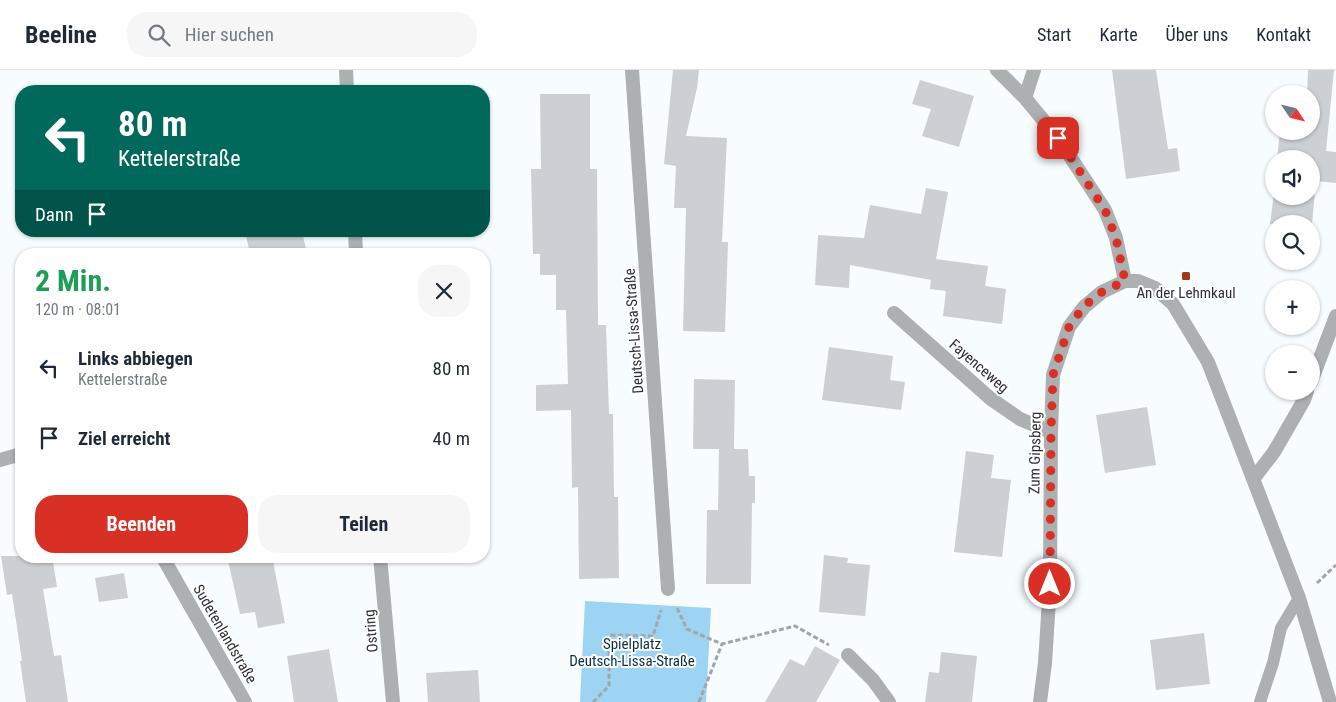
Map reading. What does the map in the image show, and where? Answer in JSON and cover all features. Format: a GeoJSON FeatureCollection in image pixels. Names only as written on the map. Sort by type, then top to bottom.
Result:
{"type":"FeatureCollection","features":[{"type":"Feature","properties":{"kind":"street"},"geometry":{"type":"LineString","coordinates":[[346,70],[347,85]]}},
{"type":"Feature","properties":{"kind":"street","name":"Deutsch-Lissa-Straße"},"geometry":{"type":"LineString","coordinates":[[632,70],[668,589]]}},
{"type":"Feature","properties":{"kind":"street"},"geometry":{"type":"LineString","coordinates":[[997,70],[1025,98],[1058,138],[1105,210],[1116,238],[1125,281],[1138,281],[1155,288],[1173,304],[1208,362],[1299,598],[1330,702]]}},
{"type":"Feature","properties":{"kind":"street"},"geometry":{"type":"LineString","coordinates":[[1025,98],[1034,70]]}},
{"type":"Feature","properties":{"kind":"street","name":"Zum Gipsberg"},"geometry":{"type":"LineString","coordinates":[[1040,702],[1045,663],[1050,584],[1053,375],[1069,327],[1084,306],[1102,292],[1125,281]]}},
{"type":"Feature","properties":{"kind":"street","name":"Fayenceweg"},"geometry":{"type":"LineString","coordinates":[[894,313],[991,399],[1020,418],[1051,432]]}},
{"type":"Feature","properties":{"kind":"street"},"geometry":{"type":"LineString","coordinates":[[1320,358],[1336,316]]}},
{"type":"Feature","properties":{"kind":"street"},"geometry":{"type":"LineString","coordinates":[[1254,478],[1274,452],[1304,400]]}},
{"type":"Feature","properties":{"kind":"street"},"geometry":{"type":"LineString","coordinates":[[0,460],[15,456]]}},
{"type":"Feature","properties":{"kind":"street","name":"Sudetenlandstraße"},"geometry":{"type":"LineString","coordinates":[[166,563],[245,702]]}},
{"type":"Feature","properties":{"kind":"street","name":"Ostring"},"geometry":{"type":"LineString","coordinates":[[381,563],[394,702]]}},
{"type":"Feature","properties":{"kind":"street"},"geometry":{"type":"LineString","coordinates":[[848,655],[872,680],[889,702]]}},
{"type":"Feature","properties":{"kind":"lane"},"geometry":{"type":"LineString","coordinates":[[1260,702],[1273,663],[1281,628],[1299,598]]}},
{"type":"Feature","properties":{"kind":"path"},"geometry":{"type":"LineString","coordinates":[[668,589],[687,629],[722,644],[795,626],[848,655]]}},
{"type":"Feature","properties":{"kind":"path"},"geometry":{"type":"LineString","coordinates":[[593,702],[609,686],[609,635],[653,636],[668,589]]}},
{"type":"Feature","properties":{"kind":"path"},"geometry":{"type":"LineString","coordinates":[[700,702],[722,644]]}},
{"type":"Feature","properties":{"kind":"green space","name":"Spielplatz Deutsch-Lissa-Straße"},"geometry":{"type":"Polygon","coordinates":[[[585,601],[711,608],[706,702],[580,702],[585,601]]]}},
{"type":"Feature","properties":{"kind":"building"},"geometry":{"type":"Polygon","coordinates":[[[673,70],[699,70],[697,88],[686,136],[727,138],[722,242],[728,242],[725,332],[683,331],[686,208],[674,208],[676,166],[664,164],[673,70]]]}},
{"type":"Feature","properties":{"kind":"building"},"geometry":{"type":"Polygon","coordinates":[[[1112,70],[1156,70],[1168,149],[1177,148],[1180,171],[1126,179],[1112,70]]]}},
{"type":"Feature","properties":{"kind":"building"},"geometry":{"type":"Polygon","coordinates":[[[1308,70],[1334,70],[1326,151],[1336,152],[1336,183],[1320,181],[1320,150],[1278,150],[1279,140],[1320,140],[1320,85],[1307,85],[1308,70]]]}},
{"type":"Feature","properties":{"kind":"building"},"geometry":{"type":"Polygon","coordinates":[[[920,80],[974,96],[959,147],[922,136],[931,109],[912,104],[920,80]]]}},
{"type":"Feature","properties":{"kind":"building"},"geometry":{"type":"Polygon","coordinates":[[[540,94],[590,94],[590,169],[597,169],[598,325],[606,325],[609,414],[613,414],[614,497],[618,497],[619,578],[579,579],[578,487],[572,488],[571,410],[536,411],[536,385],[568,384],[566,310],[556,310],[556,275],[540,275],[540,254],[533,254],[531,169],[541,169],[540,94]]]}},
{"type":"Feature","properties":{"kind":"building"},"geometry":{"type":"Polygon","coordinates":[[[926,188],[948,192],[936,259],[988,266],[985,286],[1006,289],[1002,324],[943,316],[946,291],[930,289],[931,280],[850,265],[849,288],[815,285],[818,235],[864,238],[870,205],[921,214],[926,188]]]}},
{"type":"Feature","properties":{"kind":"building"},"geometry":{"type":"Polygon","coordinates":[[[1272,205],[1314,205],[1313,215],[1271,215],[1272,205]]]}},
{"type":"Feature","properties":{"kind":"building"},"geometry":{"type":"Polygon","coordinates":[[[246,237],[303,237],[306,248],[249,248],[246,237]]]}},
{"type":"Feature","properties":{"kind":"building"},"geometry":{"type":"Polygon","coordinates":[[[829,347],[893,356],[890,380],[905,382],[901,410],[822,400],[829,347]]]}},
{"type":"Feature","properties":{"kind":"building"},"geometry":{"type":"Polygon","coordinates":[[[694,379],[735,380],[734,449],[748,449],[749,476],[755,476],[755,503],[752,503],[751,584],[706,584],[707,510],[718,510],[719,449],[693,449],[694,379]]]}},
{"type":"Feature","properties":{"kind":"building"},"geometry":{"type":"Polygon","coordinates":[[[1147,407],[1156,465],[1105,473],[1096,415],[1147,407]]]}},
{"type":"Feature","properties":{"kind":"building"},"geometry":{"type":"Polygon","coordinates":[[[966,451],[994,455],[991,478],[1011,480],[1002,557],[954,552],[966,451]]]}},
{"type":"Feature","properties":{"kind":"building"},"geometry":{"type":"Polygon","coordinates":[[[824,555],[848,558],[847,563],[870,565],[865,616],[819,612],[824,555]]]}},
{"type":"Feature","properties":{"kind":"building"},"geometry":{"type":"Polygon","coordinates":[[[1,556],[15,556],[15,563],[53,563],[57,587],[43,589],[54,656],[61,655],[68,702],[26,702],[12,594],[7,595],[1,556]]]}},
{"type":"Feature","properties":{"kind":"building"},"geometry":{"type":"Polygon","coordinates":[[[229,563],[273,563],[285,623],[258,628],[255,612],[240,614],[229,563]]]}},
{"type":"Feature","properties":{"kind":"building"},"geometry":{"type":"Polygon","coordinates":[[[124,573],[128,598],[99,602],[95,578],[124,573]]]}},
{"type":"Feature","properties":{"kind":"building"},"geometry":{"type":"Polygon","coordinates":[[[1204,633],[1210,684],[1156,690],[1150,640],[1204,633]]]}},
{"type":"Feature","properties":{"kind":"building"},"geometry":{"type":"Polygon","coordinates":[[[815,646],[840,660],[816,702],[765,702],[790,659],[804,666],[815,646]]]}},
{"type":"Feature","properties":{"kind":"building"},"geometry":{"type":"Polygon","coordinates":[[[329,649],[338,702],[294,702],[287,656],[329,649]]]}},
{"type":"Feature","properties":{"kind":"building"},"geometry":{"type":"Polygon","coordinates":[[[941,652],[977,656],[972,702],[925,702],[929,672],[939,673],[941,652]]]}},
{"type":"Feature","properties":{"kind":"building"},"geometry":{"type":"Polygon","coordinates":[[[478,670],[480,702],[428,702],[426,673],[478,670]]]}},
{"type":"Feature","properties":{"kind":"place","name":"An der Lehmkaul"},"geometry":{"type":"Point","coordinates":[1186,276]}},
{"type":"Feature","properties":{"kind":"route"},"geometry":{"type":"LineString","coordinates":[[1050,584],[1053,375],[1069,327],[1084,306],[1102,292],[1125,281],[1116,238],[1105,210],[1058,138]]}}]}
